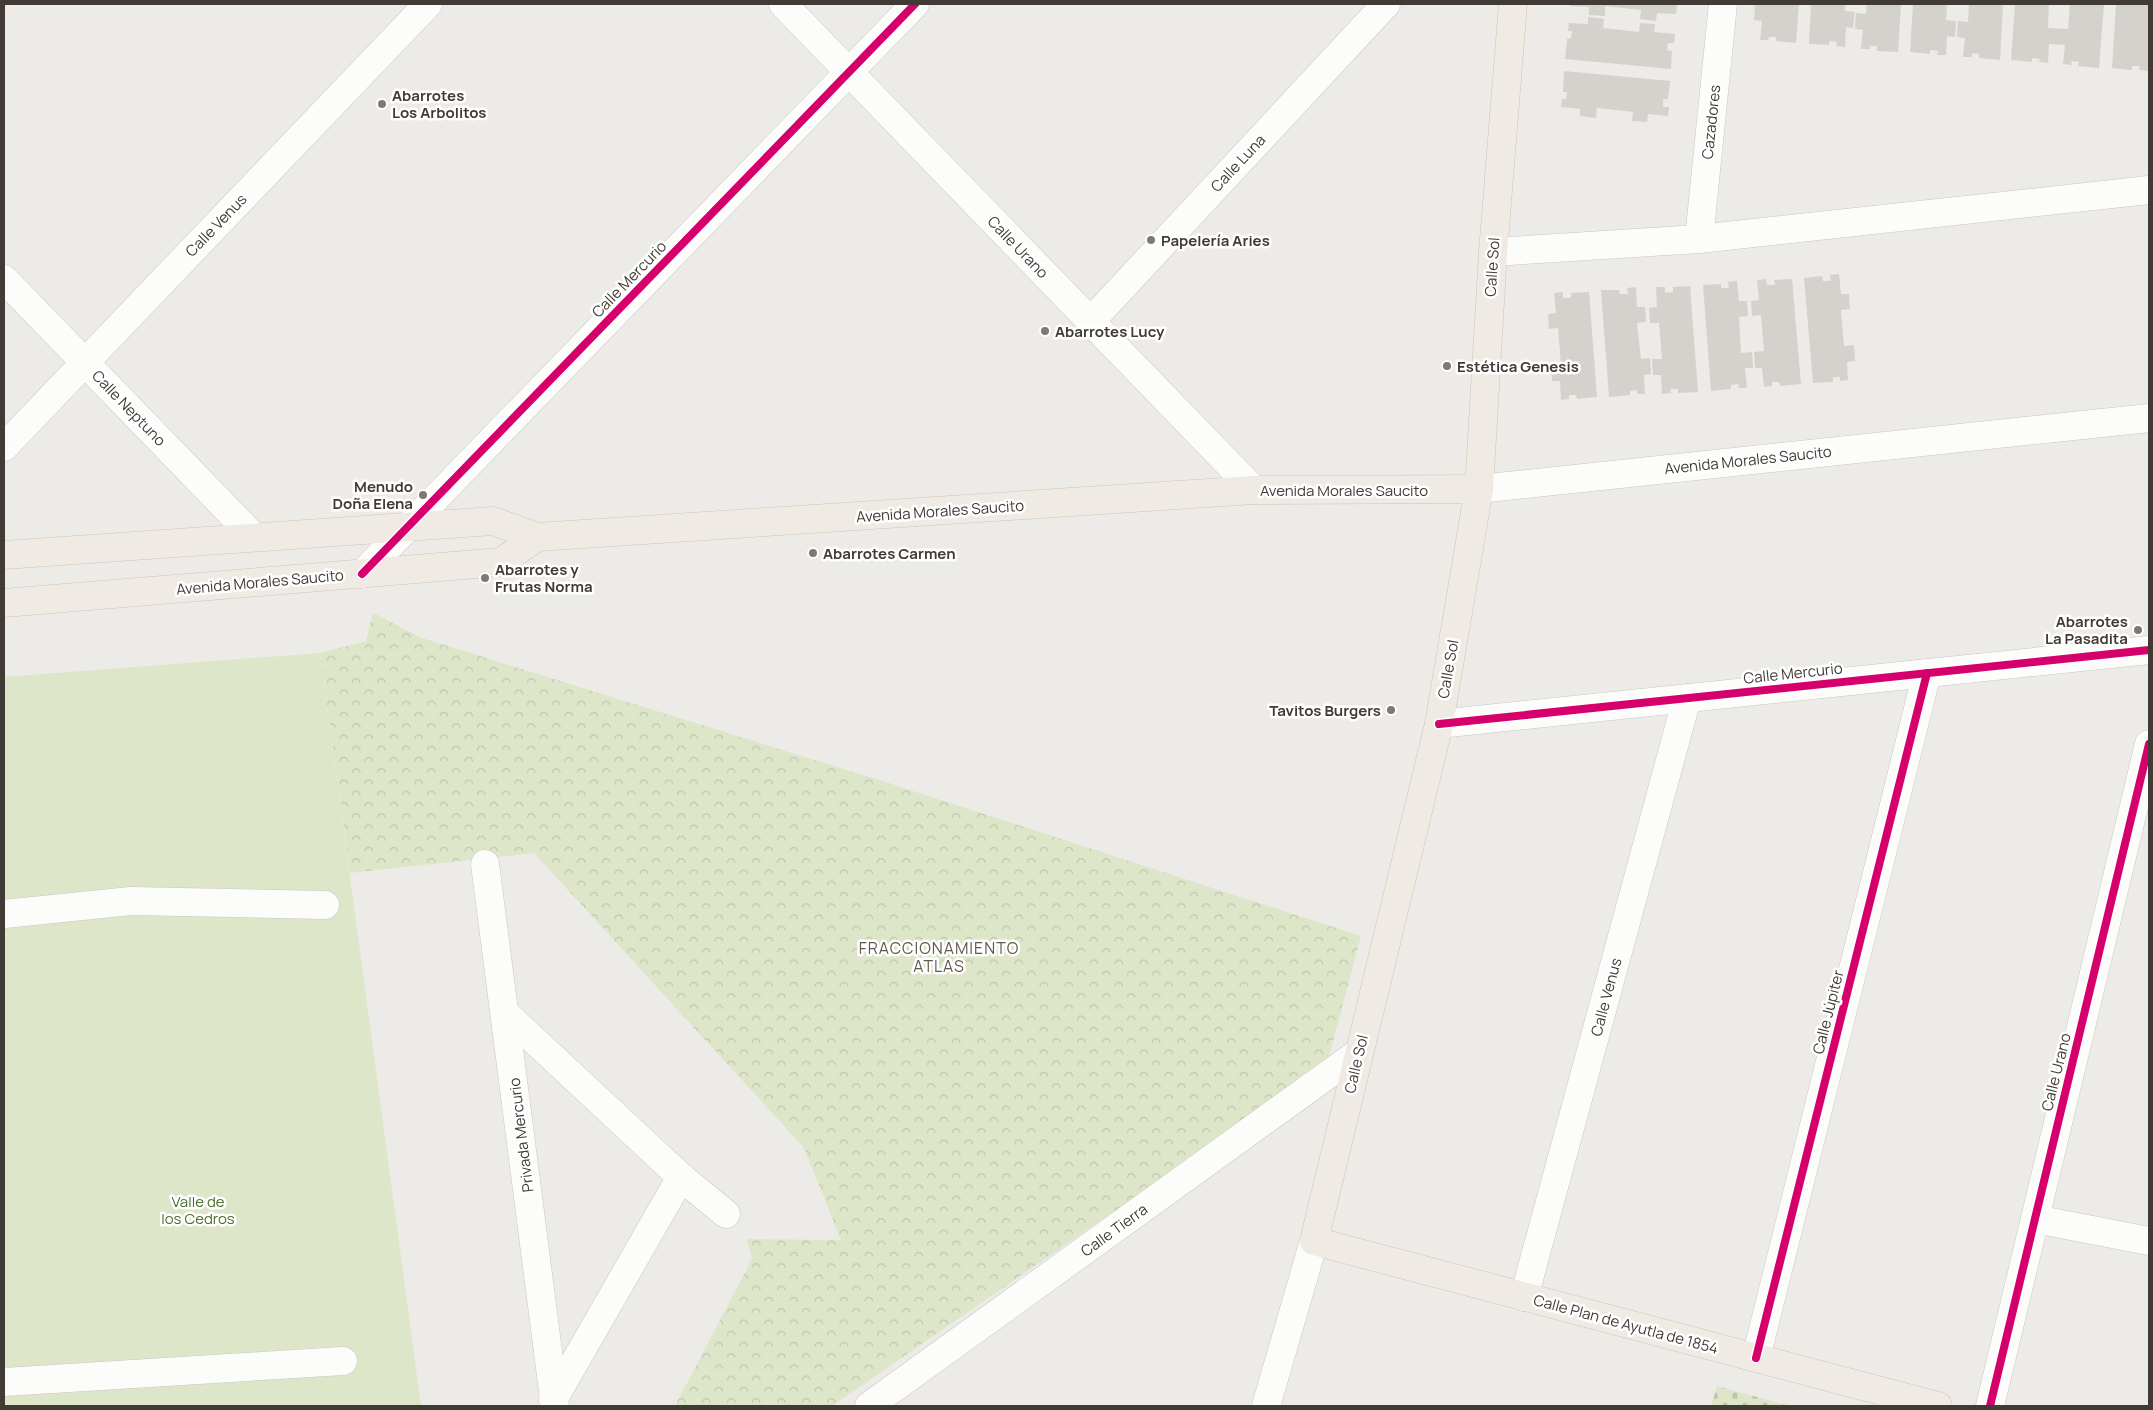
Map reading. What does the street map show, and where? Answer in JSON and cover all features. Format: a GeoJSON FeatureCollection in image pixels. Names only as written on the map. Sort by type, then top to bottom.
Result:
{"type":"FeatureCollection","features":[{"type":"Feature","properties":{"kind":"main road","name":"Calle Sol"},"geometry":{"type":"LineString","coordinates":[[1314,1241],[1439,724],[1479,489],[1493,252],[1513,4]]}},
{"type":"Feature","properties":{"kind":"main road","name":"Avenida Morales Saucito"},"geometry":{"type":"LineString","coordinates":[[4,554],[493,521],[537,536],[1254,490],[1479,489]]}},
{"type":"Feature","properties":{"kind":"main road","name":"Avenida Morales Saucito"},"geometry":{"type":"LineString","coordinates":[[4,603],[502,562],[537,536]]}},
{"type":"Feature","properties":{"kind":"main road","name":"Calle Plan de Ayutla de 1854"},"geometry":{"type":"LineString","coordinates":[[1314,1241],[1938,1406]]}},
{"type":"Feature","properties":{"kind":"street","name":"Calle Venus"},"geometry":{"type":"LineString","coordinates":[[4,447],[428,4]]}},
{"type":"Feature","properties":{"kind":"street","name":"Calle Urano"},"geometry":{"type":"LineString","coordinates":[[783,4],[1254,490]]}},
{"type":"Feature","properties":{"kind":"street","name":"Calle Mercurio"},"geometry":{"type":"LineString","coordinates":[[362,574],[915,4]]}},
{"type":"Feature","properties":{"kind":"street","name":"Calle Luna"},"geometry":{"type":"LineString","coordinates":[[1090,322],[1386,4]]}},
{"type":"Feature","properties":{"kind":"street","name":"Cazadores"},"geometry":{"type":"LineString","coordinates":[[1699,240],[1723,4]]}},
{"type":"Feature","properties":{"kind":"street"},"geometry":{"type":"LineString","coordinates":[[1493,252],[1699,240],[2149,190]]}},
{"type":"Feature","properties":{"kind":"street","name":"Calle Neptuno"},"geometry":{"type":"LineString","coordinates":[[4,279],[254,538]]}},
{"type":"Feature","properties":{"kind":"street","name":"Avenida Morales Saucito"},"geometry":{"type":"LineString","coordinates":[[1479,489],[2149,418]]}},
{"type":"Feature","properties":{"kind":"street","name":"Calle Mercurio"},"geometry":{"type":"LineString","coordinates":[[1439,724],[2149,650]]}},
{"type":"Feature","properties":{"kind":"street","name":"Calle Júpiter"},"geometry":{"type":"LineString","coordinates":[[1756,1358],[1927,673]]}},
{"type":"Feature","properties":{"kind":"street","name":"Calle Venus"},"geometry":{"type":"LineString","coordinates":[[1524,1297],[1687,698]]}},
{"type":"Feature","properties":{"kind":"street","name":"Calle Urano"},"geometry":{"type":"LineString","coordinates":[[1990,1406],[2149,744]]}},
{"type":"Feature","properties":{"kind":"street","name":"Privada Mercurio"},"geometry":{"type":"LineString","coordinates":[[486,864],[554,1403]]}},
{"type":"Feature","properties":{"kind":"street"},"geometry":{"type":"LineString","coordinates":[[4,914],[132,901],[325,905]]}},
{"type":"Feature","properties":{"kind":"street"},"geometry":{"type":"LineString","coordinates":[[506,1014],[681,1177],[726,1214]]}},
{"type":"Feature","properties":{"kind":"street","name":"Calle Tierra"},"geometry":{"type":"LineString","coordinates":[[869,1406],[1358,1053]]}},
{"type":"Feature","properties":{"kind":"street"},"geometry":{"type":"LineString","coordinates":[[554,1403],[681,1177]]}},
{"type":"Feature","properties":{"kind":"street"},"geometry":{"type":"LineString","coordinates":[[2035,1219],[2149,1241]]}},
{"type":"Feature","properties":{"kind":"street","name":"Calle Sol"},"geometry":{"type":"LineString","coordinates":[[1266,1406],[1314,1241]]}},
{"type":"Feature","properties":{"kind":"street"},"geometry":{"type":"LineString","coordinates":[[4,1382],[343,1361]]}},
{"type":"Feature","properties":{"kind":"green space"},"geometry":{"type":"Polygon","coordinates":[[[373,613],[422,638],[879,780],[1361,936],[1327,1064],[832,1406],[675,1406],[752,1259],[747,1239],[841,1240],[804,1148],[534,853],[350,873],[320,653],[366,641],[373,613]]]}},
{"type":"Feature","properties":{"kind":"green space","name":"Valle de los Cedros"},"geometry":{"type":"Polygon","coordinates":[[[320,653],[421,1406],[4,1406],[4,677],[320,653]]]}},
{"type":"Feature","properties":{"kind":"green space"},"geometry":{"type":"Polygon","coordinates":[[[1717,1386],[1790,1406],[1711,1406],[1717,1386]]]}},
{"type":"Feature","properties":{"kind":"building"},"geometry":{"type":"Polygon","coordinates":[[[1571,4],[1677,5],[1676,14],[1657,13],[1656,21],[1640,19],[1641,10],[1605,6],[1605,16],[1589,15],[1589,7],[1570,6],[1571,4]]]}},
{"type":"Feature","properties":{"kind":"building"},"geometry":{"type":"Polygon","coordinates":[[[1755,4],[1799,4],[1796,43],[1776,41],[1776,37],[1760,40],[1762,21],[1754,20],[1755,4]]]}},
{"type":"Feature","properties":{"kind":"building"},"geometry":{"type":"Polygon","coordinates":[[[1811,4],[1845,4],[1845,11],[1855,12],[1853,28],[1846,27],[1845,47],[1836,46],[1837,42],[1829,41],[1829,45],[1809,44],[1811,4]]]}},
{"type":"Feature","properties":{"kind":"building"},"geometry":{"type":"Polygon","coordinates":[[[1867,4],[1901,4],[1898,52],[1877,51],[1877,46],[1870,46],[1870,49],[1861,49],[1863,30],[1855,29],[1856,13],[1866,14],[1867,4]]]}},
{"type":"Feature","properties":{"kind":"building"},"geometry":{"type":"Polygon","coordinates":[[[1913,4],[1947,4],[1946,20],[1956,21],[1955,37],[1947,36],[1946,55],[1937,55],[1938,51],[1930,50],[1930,54],[1910,52],[1913,4]]]}},
{"type":"Feature","properties":{"kind":"building"},"geometry":{"type":"Polygon","coordinates":[[[1969,4],[2003,4],[2000,60],[1979,58],[1979,54],[1972,53],[1972,57],[1963,57],[1965,38],[1957,37],[1958,21],[1968,22],[1969,4]]]}},
{"type":"Feature","properties":{"kind":"building"},"geometry":{"type":"Polygon","coordinates":[[[2015,4],[2049,4],[2048,28],[2068,29],[2070,4],[2104,4],[2099,68],[2078,66],[2079,62],[2071,61],[2072,65],[2063,64],[2065,45],[2049,44],[2048,63],[2039,62],[2040,59],[2032,58],[2032,62],[2011,60],[2015,4]]]}},
{"type":"Feature","properties":{"kind":"building"},"geometry":{"type":"Polygon","coordinates":[[[2116,4],[2149,4],[2148,71],[2139,70],[2140,66],[2132,66],[2132,70],[2112,68],[2116,4]]]}},
{"type":"Feature","properties":{"kind":"building"},"geometry":{"type":"Polygon","coordinates":[[[1588,17],[1604,19],[1603,28],[1639,32],[1640,23],[1655,24],[1654,32],[1675,34],[1674,43],[1668,43],[1667,50],[1672,51],[1671,69],[1565,59],[1567,39],[1571,38],[1572,31],[1568,31],[1569,23],[1588,24],[1588,17]]]}},
{"type":"Feature","properties":{"kind":"building"},"geometry":{"type":"Polygon","coordinates":[[[1564,71],[1670,81],[1668,99],[1663,99],[1663,107],[1669,107],[1668,116],[1648,114],[1647,122],[1632,121],[1633,112],[1597,108],[1596,118],[1580,116],[1580,109],[1561,107],[1562,99],[1566,99],[1567,92],[1563,92],[1564,71]]]}},
{"type":"Feature","properties":{"kind":"building"},"geometry":{"type":"Polygon","coordinates":[[[1839,274],[1841,294],[1849,294],[1850,309],[1841,310],[1844,346],[1854,345],[1855,361],[1847,362],[1848,380],[1840,381],[1840,377],[1833,377],[1833,382],[1813,383],[1804,278],[1822,276],[1823,281],[1831,281],[1830,275],[1839,274]]]}},
{"type":"Feature","properties":{"kind":"building"},"geometry":{"type":"Polygon","coordinates":[[[1766,279],[1767,285],[1775,285],[1774,280],[1792,279],[1801,384],[1780,386],[1779,382],[1772,382],[1772,386],[1764,387],[1762,368],[1755,368],[1754,352],[1764,351],[1761,315],[1752,316],[1751,301],[1759,300],[1757,280],[1766,279]]]}},
{"type":"Feature","properties":{"kind":"building"},"geometry":{"type":"Polygon","coordinates":[[[1737,281],[1739,301],[1747,301],[1748,316],[1739,317],[1741,353],[1752,352],[1753,368],[1745,368],[1747,388],[1739,388],[1738,384],[1731,385],[1731,389],[1711,391],[1703,285],[1721,284],[1721,288],[1729,288],[1728,282],[1737,281]]]}},
{"type":"Feature","properties":{"kind":"building"},"geometry":{"type":"Polygon","coordinates":[[[1690,286],[1698,392],[1678,393],[1678,389],[1670,389],[1671,393],[1662,394],[1661,375],[1653,375],[1652,359],[1662,359],[1659,323],[1650,323],[1649,308],[1657,307],[1656,287],[1665,287],[1665,293],[1673,292],[1673,287],[1690,286]]]}},
{"type":"Feature","properties":{"kind":"building"},"geometry":{"type":"Polygon","coordinates":[[[1636,287],[1637,307],[1645,307],[1646,322],[1637,323],[1641,359],[1650,358],[1651,374],[1644,375],[1645,394],[1637,394],[1637,390],[1630,391],[1630,395],[1609,397],[1601,290],[1619,290],[1620,294],[1628,294],[1627,288],[1636,287]]]}},
{"type":"Feature","properties":{"kind":"building"},"geometry":{"type":"Polygon","coordinates":[[[1563,292],[1563,298],[1571,298],[1571,293],[1589,292],[1597,397],[1577,399],[1576,395],[1569,395],[1569,399],[1561,400],[1560,381],[1552,381],[1551,365],[1561,365],[1558,328],[1549,329],[1548,314],[1556,313],[1554,293],[1563,292]]]}},
{"type":"Feature","properties":{"kind":"cycle path"},"geometry":{"type":"LineString","coordinates":[[362,574],[915,4]]}},
{"type":"Feature","properties":{"kind":"cycle path"},"geometry":{"type":"LineString","coordinates":[[1439,724],[2149,650]]}},
{"type":"Feature","properties":{"kind":"cycle path"},"geometry":{"type":"LineString","coordinates":[[1756,1358],[1927,673]]}},
{"type":"Feature","properties":{"kind":"cycle path"},"geometry":{"type":"LineString","coordinates":[[1990,1406],[2149,744]]}},
{"type":"Feature","properties":{"kind":"place","name":"Abarrotes Los Arbolitos"},"geometry":{"type":"Point","coordinates":[382,104]}},
{"type":"Feature","properties":{"kind":"place","name":"Papelería Aries"},"geometry":{"type":"Point","coordinates":[1151,240]}},
{"type":"Feature","properties":{"kind":"place","name":"Abarrotes Lucy"},"geometry":{"type":"Point","coordinates":[1045,331]}},
{"type":"Feature","properties":{"kind":"place","name":"Estética Genesis"},"geometry":{"type":"Point","coordinates":[1447,366]}},
{"type":"Feature","properties":{"kind":"place","name":"Menudo Doña Elena"},"geometry":{"type":"Point","coordinates":[423,495]}},
{"type":"Feature","properties":{"kind":"place","name":"Abarrotes Carmen"},"geometry":{"type":"Point","coordinates":[813,553]}},
{"type":"Feature","properties":{"kind":"place","name":"Abarrotes y Frutas Norma"},"geometry":{"type":"Point","coordinates":[485,578]}},
{"type":"Feature","properties":{"kind":"place","name":"Abarrotes La Pasadita"},"geometry":{"type":"Point","coordinates":[2138,630]}},
{"type":"Feature","properties":{"kind":"place","name":"Tavitos Burgers"},"geometry":{"type":"Point","coordinates":[1391,710]}},
{"type":"Feature","properties":{"kind":"district","name":"FRACCIONAMIENTO ATLAS"},"geometry":{"type":"Point","coordinates":[939,957]}}]}
